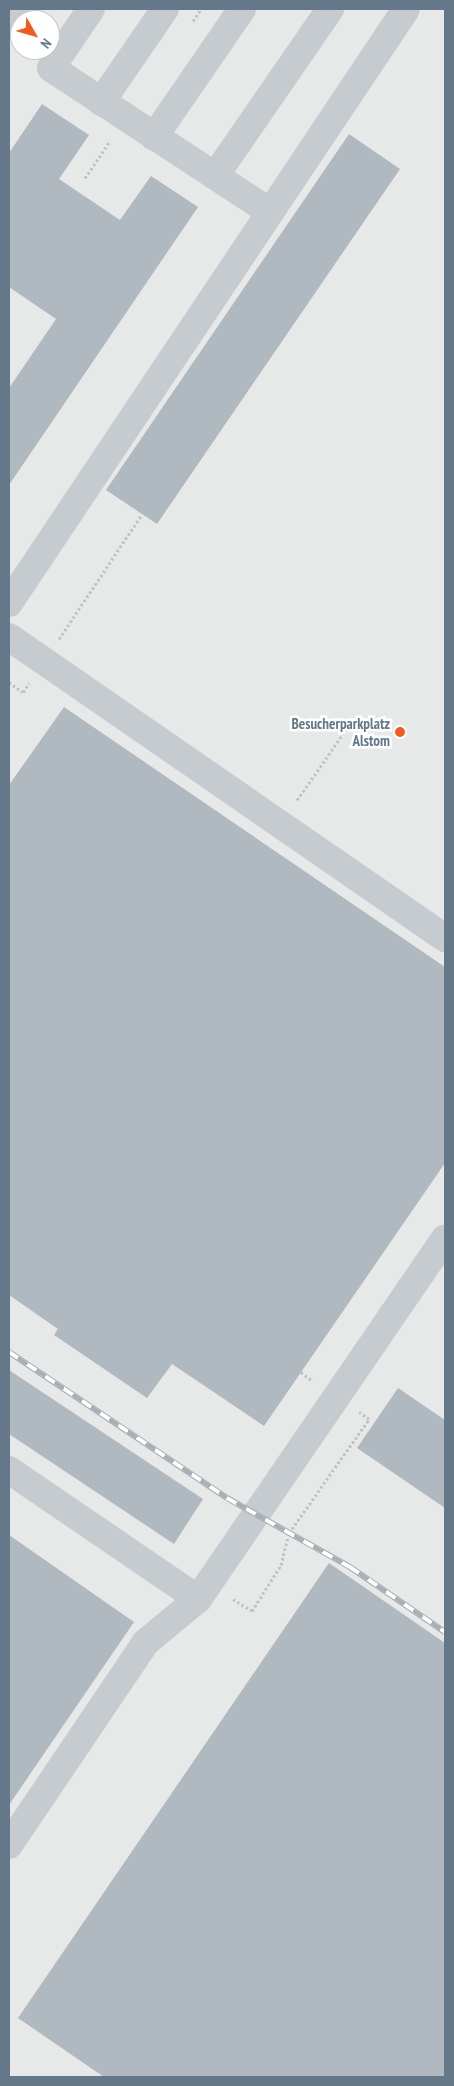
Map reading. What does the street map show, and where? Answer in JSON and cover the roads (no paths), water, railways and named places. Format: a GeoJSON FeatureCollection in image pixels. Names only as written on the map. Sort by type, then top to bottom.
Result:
{"type":"FeatureCollection","features":[{"type":"Feature","properties":{"kind":"lane"},"geometry":{"type":"LineString","coordinates":[[9,23],[19,9]]}},
{"type":"Feature","properties":{"kind":"lane"},"geometry":{"type":"LineString","coordinates":[[91,9],[51,68],[268,211]]}},
{"type":"Feature","properties":{"kind":"lane"},"geometry":{"type":"LineString","coordinates":[[101,102],[165,9]]}},
{"type":"Feature","properties":{"kind":"lane"},"geometry":{"type":"LineString","coordinates":[[154,137],[242,9]]}},
{"type":"Feature","properties":{"kind":"lane"},"geometry":{"type":"LineString","coordinates":[[215,176],[330,9]]}},
{"type":"Feature","properties":{"kind":"lane"},"geometry":{"type":"LineString","coordinates":[[9,603],[268,211],[406,9]]}},
{"type":"Feature","properties":{"kind":"lane"},"geometry":{"type":"LineString","coordinates":[[9,637],[445,938]]}},
{"type":"Feature","properties":{"kind":"lane"},"geometry":{"type":"LineString","coordinates":[[9,1846],[145,1643],[198,1599],[445,1238]]}},
{"type":"Feature","properties":{"kind":"lane"},"geometry":{"type":"LineString","coordinates":[[9,1470],[198,1599]]}},
{"type":"Feature","properties":{"kind":"railway"},"geometry":{"type":"LineString","coordinates":[[9,1352],[227,1498],[350,1567],[445,1632]]}},
{"type":"Feature","properties":{"kind":"place","name":"Besucherparkplatz Alstom"},"geometry":{"type":"Point","coordinates":[400,732]}}]}
